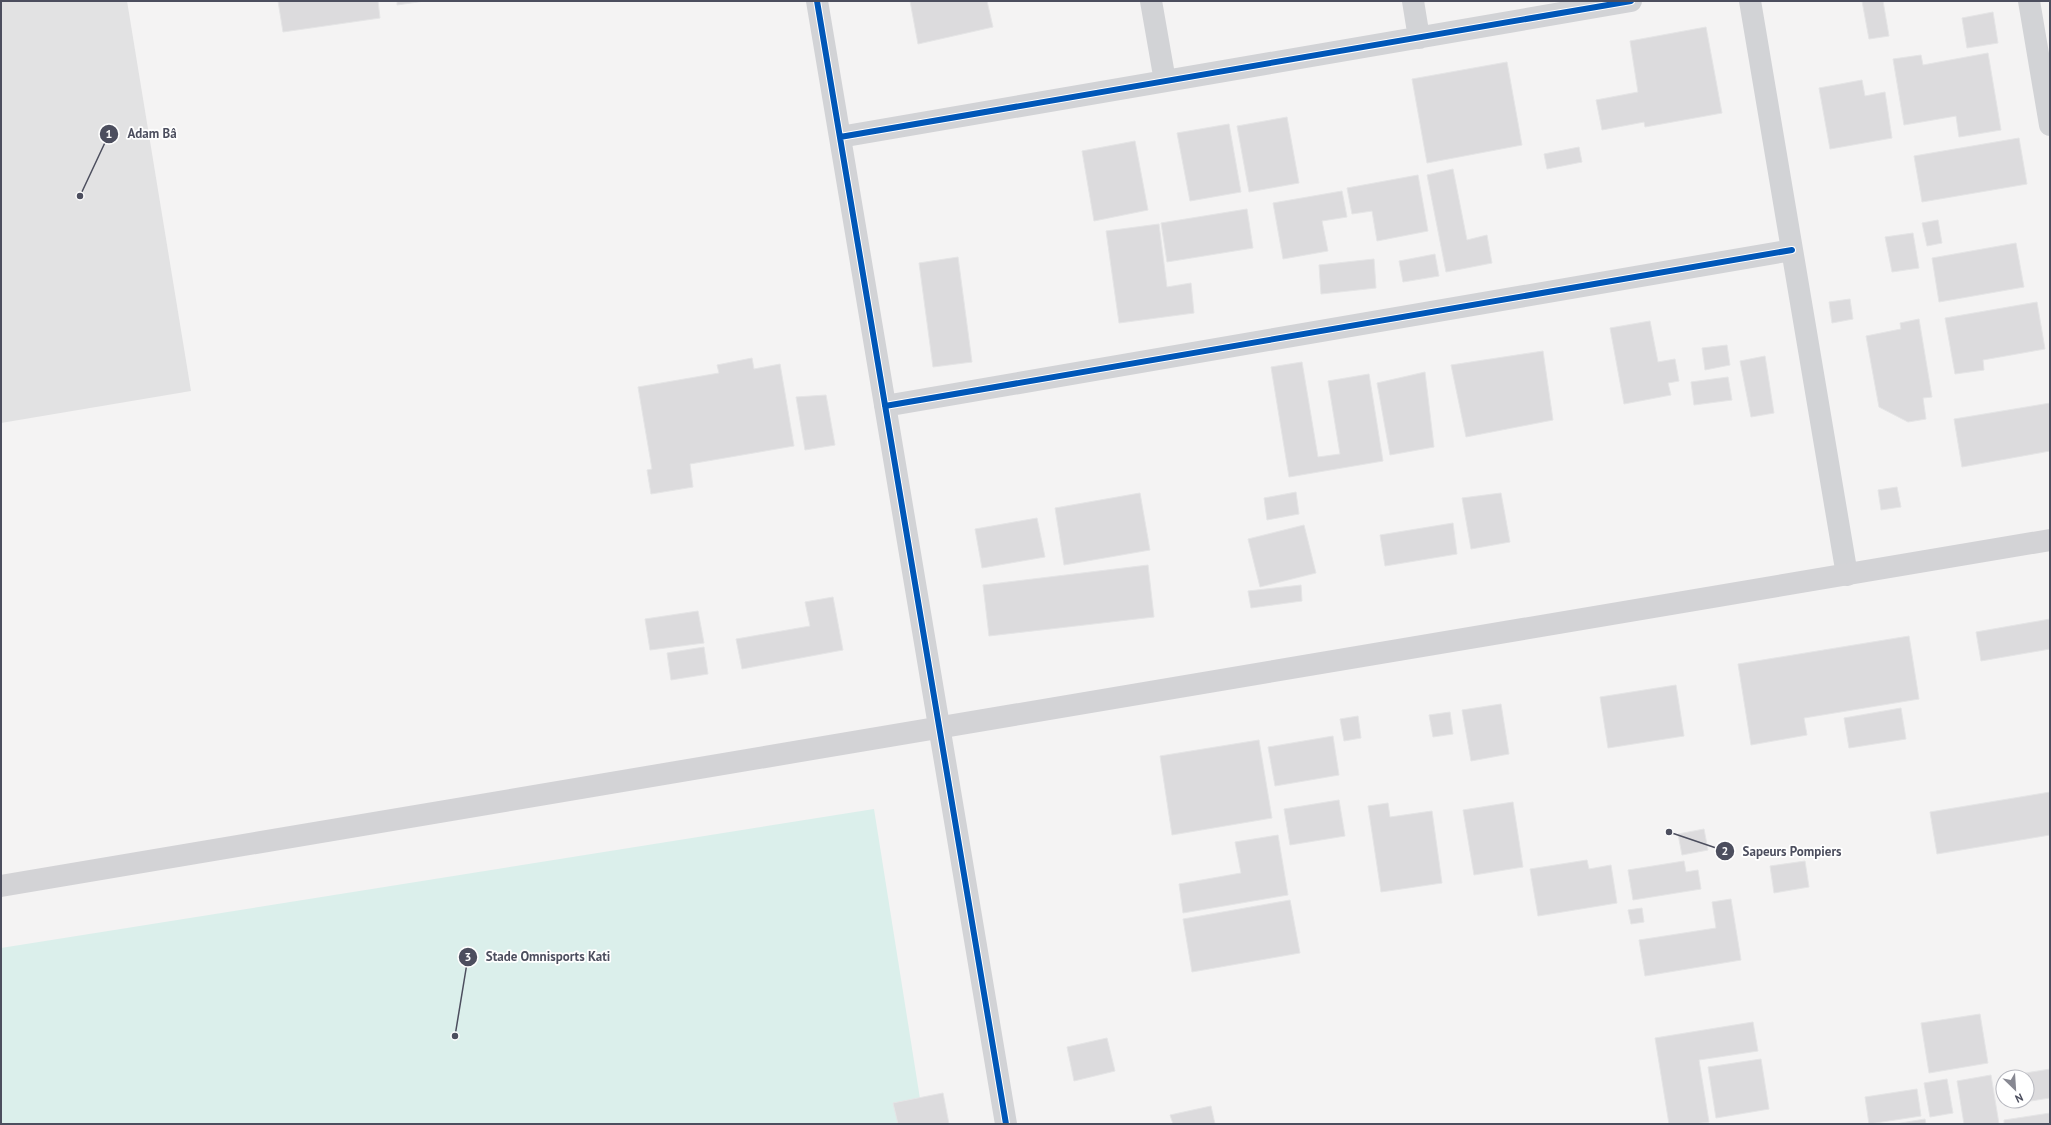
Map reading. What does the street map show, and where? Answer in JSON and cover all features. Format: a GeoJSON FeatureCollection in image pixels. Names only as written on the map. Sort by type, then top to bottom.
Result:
{"type":"FeatureCollection","features":[{"type":"Feature","properties":{"kind":"main road"},"geometry":{"type":"LineString","coordinates":[[1,886],[939,729],[2050,540]]}},
{"type":"Feature","properties":{"kind":"street"},"geometry":{"type":"LineString","coordinates":[[817,1],[1006,1124]]}},
{"type":"Feature","properties":{"kind":"street"},"geometry":{"type":"LineString","coordinates":[[1152,1],[1165,81]]}},
{"type":"Feature","properties":{"kind":"street"},"geometry":{"type":"LineString","coordinates":[[1413,1],[1419,38]]}},
{"type":"Feature","properties":{"kind":"street"},"geometry":{"type":"LineString","coordinates":[[840,137],[1630,1]]}},
{"type":"Feature","properties":{"kind":"street"},"geometry":{"type":"LineString","coordinates":[[1750,1],[1847,575]]}},
{"type":"Feature","properties":{"kind":"street"},"geometry":{"type":"LineString","coordinates":[[2029,1],[2050,125]]}},
{"type":"Feature","properties":{"kind":"street"},"geometry":{"type":"LineString","coordinates":[[885,406],[1792,250]]}},
{"type":"Feature","properties":{"kind":"shaded area"},"geometry":{"type":"Polygon","coordinates":[[[1,1],[127,1],[191,391],[1,423],[1,1]]]}},
{"type":"Feature","properties":{"kind":"shaded area"},"geometry":{"type":"Polygon","coordinates":[[[874,809],[924,1124],[1,1124],[1,948],[874,809]]]}},
{"type":"Feature","properties":{"kind":"building"},"geometry":{"type":"Polygon","coordinates":[[[278,1],[378,1],[380,18],[283,32],[278,1]]]}},
{"type":"Feature","properties":{"kind":"building"},"geometry":{"type":"Polygon","coordinates":[[[397,1],[425,1],[397,5],[397,1]]]}},
{"type":"Feature","properties":{"kind":"building"},"geometry":{"type":"Polygon","coordinates":[[[910,1],[987,1],[993,27],[918,44],[910,1]]]}},
{"type":"Feature","properties":{"kind":"building"},"geometry":{"type":"Polygon","coordinates":[[[1862,1],[1883,1],[1889,36],[1869,39],[1862,1]]]}},
{"type":"Feature","properties":{"kind":"building"},"geometry":{"type":"Polygon","coordinates":[[[1993,12],[1998,43],[1967,48],[1962,18],[1993,12]]]}},
{"type":"Feature","properties":{"kind":"building"},"geometry":{"type":"Polygon","coordinates":[[[1706,27],[1722,113],[1645,127],[1644,122],[1602,130],[1596,100],[1638,92],[1630,41],[1706,27]]]}},
{"type":"Feature","properties":{"kind":"building"},"geometry":{"type":"Polygon","coordinates":[[[1988,53],[2001,130],[1959,137],[1956,116],[1904,125],[1893,59],[1921,55],[1923,65],[1988,53]]]}},
{"type":"Feature","properties":{"kind":"building"},"geometry":{"type":"Polygon","coordinates":[[[1507,62],[1522,145],[1427,163],[1412,79],[1507,62]]]}},
{"type":"Feature","properties":{"kind":"building"},"geometry":{"type":"Polygon","coordinates":[[[1862,80],[1865,96],[1885,92],[1892,138],[1830,149],[1819,88],[1862,80]]]}},
{"type":"Feature","properties":{"kind":"building"},"geometry":{"type":"Polygon","coordinates":[[[1287,117],[1299,183],[1249,192],[1237,126],[1287,117]]]}},
{"type":"Feature","properties":{"kind":"building"},"geometry":{"type":"Polygon","coordinates":[[[1229,124],[1241,192],[1190,201],[1177,133],[1229,124]]]}},
{"type":"Feature","properties":{"kind":"building"},"geometry":{"type":"Polygon","coordinates":[[[2019,138],[2027,184],[1922,202],[1914,156],[2019,138]]]}},
{"type":"Feature","properties":{"kind":"building"},"geometry":{"type":"Polygon","coordinates":[[[1135,141],[1148,210],[1094,221],[1082,151],[1135,141]]]}},
{"type":"Feature","properties":{"kind":"building"},"geometry":{"type":"Polygon","coordinates":[[[1579,147],[1582,162],[1547,169],[1544,154],[1579,147]]]}},
{"type":"Feature","properties":{"kind":"building"},"geometry":{"type":"Polygon","coordinates":[[[1453,169],[1467,240],[1487,235],[1492,263],[1446,272],[1427,175],[1453,169]]]}},
{"type":"Feature","properties":{"kind":"building"},"geometry":{"type":"Polygon","coordinates":[[[1418,175],[1428,231],[1377,241],[1372,211],[1352,214],[1347,188],[1418,175]]]}},
{"type":"Feature","properties":{"kind":"building"},"geometry":{"type":"Polygon","coordinates":[[[1342,191],[1347,217],[1322,221],[1328,251],[1283,259],[1273,203],[1342,191]]]}},
{"type":"Feature","properties":{"kind":"building"},"geometry":{"type":"Polygon","coordinates":[[[1247,209],[1253,248],[1167,262],[1161,223],[1247,209]]]}},
{"type":"Feature","properties":{"kind":"building"},"geometry":{"type":"Polygon","coordinates":[[[1938,220],[1942,243],[1927,246],[1922,223],[1938,220]]]}},
{"type":"Feature","properties":{"kind":"building"},"geometry":{"type":"Polygon","coordinates":[[[1159,224],[1167,287],[1191,283],[1194,313],[1119,323],[1106,231],[1159,224]]]}},
{"type":"Feature","properties":{"kind":"building"},"geometry":{"type":"Polygon","coordinates":[[[1913,233],[1919,268],[1892,272],[1885,237],[1913,233]]]}},
{"type":"Feature","properties":{"kind":"building"},"geometry":{"type":"Polygon","coordinates":[[[2016,243],[2024,287],[1939,302],[1932,258],[2016,243]]]}},
{"type":"Feature","properties":{"kind":"building"},"geometry":{"type":"Polygon","coordinates":[[[1435,254],[1439,276],[1403,282],[1399,261],[1435,254]]]}},
{"type":"Feature","properties":{"kind":"building"},"geometry":{"type":"Polygon","coordinates":[[[958,257],[972,362],[933,367],[919,263],[958,257]]]}},
{"type":"Feature","properties":{"kind":"building"},"geometry":{"type":"Polygon","coordinates":[[[1374,259],[1376,288],[1321,294],[1319,265],[1374,259]]]}},
{"type":"Feature","properties":{"kind":"building"},"geometry":{"type":"Polygon","coordinates":[[[1850,299],[1853,319],[1832,323],[1829,302],[1850,299]]]}},
{"type":"Feature","properties":{"kind":"building"},"geometry":{"type":"Polygon","coordinates":[[[2037,302],[2045,349],[1983,360],[1984,370],[1955,374],[1945,318],[2037,302]]]}},
{"type":"Feature","properties":{"kind":"building"},"geometry":{"type":"Polygon","coordinates":[[[1919,319],[1932,397],[1923,398],[1926,419],[1908,422],[1879,407],[1866,336],[1901,329],[1900,323],[1919,319]]]}},
{"type":"Feature","properties":{"kind":"building"},"geometry":{"type":"Polygon","coordinates":[[[1650,321],[1658,362],[1675,359],[1679,381],[1668,383],[1671,395],[1624,404],[1610,328],[1650,321]]]}},
{"type":"Feature","properties":{"kind":"building"},"geometry":{"type":"Polygon","coordinates":[[[1727,345],[1730,365],[1705,370],[1702,348],[1727,345]]]}},
{"type":"Feature","properties":{"kind":"building"},"geometry":{"type":"Polygon","coordinates":[[[1543,351],[1553,420],[1466,437],[1451,365],[1543,351]]]}},
{"type":"Feature","properties":{"kind":"building"},"geometry":{"type":"Polygon","coordinates":[[[1765,356],[1774,413],[1751,417],[1740,361],[1765,356]]]}},
{"type":"Feature","properties":{"kind":"building"},"geometry":{"type":"Polygon","coordinates":[[[752,358],[754,369],[780,364],[794,446],[690,464],[693,487],[651,494],[647,470],[652,469],[638,387],[719,373],[717,365],[752,358]]]}},
{"type":"Feature","properties":{"kind":"building"},"geometry":{"type":"Polygon","coordinates":[[[1302,362],[1318,457],[1340,454],[1328,381],[1369,374],[1383,461],[1289,477],[1271,367],[1302,362]]]}},
{"type":"Feature","properties":{"kind":"building"},"geometry":{"type":"Polygon","coordinates":[[[1425,372],[1434,447],[1390,455],[1377,383],[1425,372]]]}},
{"type":"Feature","properties":{"kind":"building"},"geometry":{"type":"Polygon","coordinates":[[[1728,377],[1732,400],[1694,405],[1691,382],[1728,377]]]}},
{"type":"Feature","properties":{"kind":"building"},"geometry":{"type":"Polygon","coordinates":[[[826,395],[835,445],[805,450],[796,397],[826,395]]]}},
{"type":"Feature","properties":{"kind":"building"},"geometry":{"type":"Polygon","coordinates":[[[2050,403],[2050,451],[1962,467],[1954,419],[2050,403]]]}},
{"type":"Feature","properties":{"kind":"building"},"geometry":{"type":"Polygon","coordinates":[[[1897,487],[1901,507],[1881,510],[1878,490],[1897,487]]]}},
{"type":"Feature","properties":{"kind":"building"},"geometry":{"type":"Polygon","coordinates":[[[1296,492],[1299,514],[1267,520],[1264,498],[1296,492]]]}},
{"type":"Feature","properties":{"kind":"building"},"geometry":{"type":"Polygon","coordinates":[[[1140,493],[1150,550],[1064,565],[1055,508],[1140,493]]]}},
{"type":"Feature","properties":{"kind":"building"},"geometry":{"type":"Polygon","coordinates":[[[1501,493],[1510,542],[1471,549],[1462,498],[1501,493]]]}},
{"type":"Feature","properties":{"kind":"building"},"geometry":{"type":"Polygon","coordinates":[[[1037,518],[1045,557],[982,568],[975,529],[1037,518]]]}},
{"type":"Feature","properties":{"kind":"building"},"geometry":{"type":"Polygon","coordinates":[[[1453,523],[1457,554],[1385,566],[1380,535],[1453,523]]]}},
{"type":"Feature","properties":{"kind":"building"},"geometry":{"type":"Polygon","coordinates":[[[1304,525],[1316,573],[1260,587],[1248,539],[1304,525]]]}},
{"type":"Feature","properties":{"kind":"building"},"geometry":{"type":"Polygon","coordinates":[[[1148,565],[1154,617],[989,636],[983,585],[1148,565]]]}},
{"type":"Feature","properties":{"kind":"building"},"geometry":{"type":"Polygon","coordinates":[[[1301,585],[1302,601],[1251,608],[1248,591],[1301,585]]]}},
{"type":"Feature","properties":{"kind":"building"},"geometry":{"type":"Polygon","coordinates":[[[833,597],[843,650],[742,669],[736,639],[810,626],[805,602],[833,597]]]}},
{"type":"Feature","properties":{"kind":"building"},"geometry":{"type":"Polygon","coordinates":[[[698,611],[704,643],[650,650],[645,619],[698,611]]]}},
{"type":"Feature","properties":{"kind":"building"},"geometry":{"type":"Polygon","coordinates":[[[2050,619],[2050,649],[1981,661],[1976,632],[2050,619]]]}},
{"type":"Feature","properties":{"kind":"building"},"geometry":{"type":"Polygon","coordinates":[[[1909,636],[1919,699],[1804,718],[1807,735],[1751,745],[1738,664],[1909,636]]]}},
{"type":"Feature","properties":{"kind":"building"},"geometry":{"type":"Polygon","coordinates":[[[704,647],[708,674],[671,680],[667,653],[704,647]]]}},
{"type":"Feature","properties":{"kind":"building"},"geometry":{"type":"Polygon","coordinates":[[[1676,685],[1684,736],[1608,748],[1600,697],[1676,685]]]}},
{"type":"Feature","properties":{"kind":"building"},"geometry":{"type":"Polygon","coordinates":[[[1501,704],[1509,754],[1471,761],[1462,710],[1501,704]]]}},
{"type":"Feature","properties":{"kind":"building"},"geometry":{"type":"Polygon","coordinates":[[[1901,708],[1906,739],[1849,748],[1844,718],[1901,708]]]}},
{"type":"Feature","properties":{"kind":"building"},"geometry":{"type":"Polygon","coordinates":[[[1450,712],[1453,734],[1433,737],[1429,715],[1450,712]]]}},
{"type":"Feature","properties":{"kind":"building"},"geometry":{"type":"Polygon","coordinates":[[[1358,716],[1361,738],[1344,741],[1340,719],[1358,716]]]}},
{"type":"Feature","properties":{"kind":"building"},"geometry":{"type":"Polygon","coordinates":[[[1333,736],[1339,775],[1275,786],[1268,747],[1333,736]]]}},
{"type":"Feature","properties":{"kind":"building"},"geometry":{"type":"Polygon","coordinates":[[[1259,740],[1272,818],[1172,835],[1160,756],[1259,740]]]}},
{"type":"Feature","properties":{"kind":"building"},"geometry":{"type":"Polygon","coordinates":[[[2050,792],[2050,835],[1937,854],[1930,812],[2050,792]]]}},
{"type":"Feature","properties":{"kind":"building"},"geometry":{"type":"Polygon","coordinates":[[[1339,800],[1345,836],[1290,845],[1284,809],[1339,800]]]}},
{"type":"Feature","properties":{"kind":"building"},"geometry":{"type":"Polygon","coordinates":[[[1513,802],[1523,867],[1474,875],[1463,810],[1513,802]]]}},
{"type":"Feature","properties":{"kind":"building"},"geometry":{"type":"Polygon","coordinates":[[[1388,803],[1390,817],[1432,811],[1442,883],[1381,892],[1368,806],[1388,803]]]}},
{"type":"Feature","properties":{"kind":"building"},"geometry":{"type":"Polygon","coordinates":[[[1704,829],[1708,850],[1682,855],[1678,834],[1704,829]]]}},
{"type":"Feature","properties":{"kind":"building"},"geometry":{"type":"Polygon","coordinates":[[[1278,835],[1288,895],[1183,913],[1179,884],[1241,873],[1235,842],[1278,835]]]}},
{"type":"Feature","properties":{"kind":"building"},"geometry":{"type":"Polygon","coordinates":[[[1587,860],[1589,869],[1611,865],[1617,903],[1538,916],[1530,869],[1587,860]]]}},
{"type":"Feature","properties":{"kind":"building"},"geometry":{"type":"Polygon","coordinates":[[[1684,861],[1686,872],[1698,870],[1701,889],[1633,900],[1628,870],[1684,861]]]}},
{"type":"Feature","properties":{"kind":"building"},"geometry":{"type":"Polygon","coordinates":[[[1805,861],[1809,887],[1774,893],[1770,866],[1805,861]]]}},
{"type":"Feature","properties":{"kind":"building"},"geometry":{"type":"Polygon","coordinates":[[[1731,899],[1741,960],[1645,976],[1639,940],[1716,928],[1712,902],[1731,899]]]}},
{"type":"Feature","properties":{"kind":"building"},"geometry":{"type":"Polygon","coordinates":[[[1290,900],[1300,953],[1192,972],[1183,919],[1290,900]]]}},
{"type":"Feature","properties":{"kind":"building"},"geometry":{"type":"Polygon","coordinates":[[[1642,908],[1644,922],[1631,924],[1628,910],[1642,908]]]}},
{"type":"Feature","properties":{"kind":"building"},"geometry":{"type":"Polygon","coordinates":[[[1980,1014],[1988,1063],[1929,1073],[1921,1023],[1980,1014]]]}},
{"type":"Feature","properties":{"kind":"building"},"geometry":{"type":"Polygon","coordinates":[[[1753,1022],[1758,1051],[1699,1060],[1709,1122],[1695,1124],[1669,1124],[1655,1038],[1753,1022]]]}},
{"type":"Feature","properties":{"kind":"building"},"geometry":{"type":"Polygon","coordinates":[[[1107,1038],[1115,1071],[1074,1081],[1067,1047],[1107,1038]]]}},
{"type":"Feature","properties":{"kind":"building"},"geometry":{"type":"Polygon","coordinates":[[[1761,1059],[1769,1109],[1716,1118],[1708,1067],[1761,1059]]]}},
{"type":"Feature","properties":{"kind":"building"},"geometry":{"type":"Polygon","coordinates":[[[2050,1069],[2050,1098],[2035,1100],[2035,1071],[2050,1069]]]}},
{"type":"Feature","properties":{"kind":"building"},"geometry":{"type":"Polygon","coordinates":[[[1991,1075],[1995,1109],[1997,1109],[1999,1124],[1964,1124],[1957,1081],[1991,1075]]]}},
{"type":"Feature","properties":{"kind":"building"},"geometry":{"type":"Polygon","coordinates":[[[1947,1079],[1953,1113],[1930,1117],[1924,1083],[1947,1079]]]}},
{"type":"Feature","properties":{"kind":"building"},"geometry":{"type":"Polygon","coordinates":[[[1917,1089],[1921,1116],[1869,1124],[1865,1097],[1917,1089]]]}},
{"type":"Feature","properties":{"kind":"building"},"geometry":{"type":"Polygon","coordinates":[[[943,1093],[949,1124],[898,1124],[893,1103],[943,1093]]]}},
{"type":"Feature","properties":{"kind":"building"},"geometry":{"type":"Polygon","coordinates":[[[1211,1106],[1215,1124],[1173,1124],[1170,1115],[1211,1106]]]}},
{"type":"Feature","properties":{"kind":"building"},"geometry":{"type":"Polygon","coordinates":[[[2050,1113],[2050,1124],[2004,1124],[2004,1120],[2050,1113]]]}},
{"type":"Feature","properties":{"kind":"building"},"geometry":{"type":"Polygon","coordinates":[[[1925,1119],[1926,1124],[1895,1124],[1925,1119]]]}},
{"type":"Feature","properties":{"kind":"cycle path"},"geometry":{"type":"LineString","coordinates":[[817,1],[1006,1124]]}},
{"type":"Feature","properties":{"kind":"cycle path"},"geometry":{"type":"LineString","coordinates":[[840,137],[1631,1]]}},
{"type":"Feature","properties":{"kind":"cycle path"},"geometry":{"type":"LineString","coordinates":[[885,406],[1792,250]]}},
{"type":"Feature","properties":{"kind":"place","name":"Adam Bâ"},"geometry":{"type":"Point","coordinates":[80,196]}},
{"type":"Feature","properties":{"kind":"place","name":"Sapeurs Pompiers"},"geometry":{"type":"Point","coordinates":[1669,832]}},
{"type":"Feature","properties":{"kind":"place","name":"Stade Omnisports Kati"},"geometry":{"type":"Point","coordinates":[455,1036]}}]}
